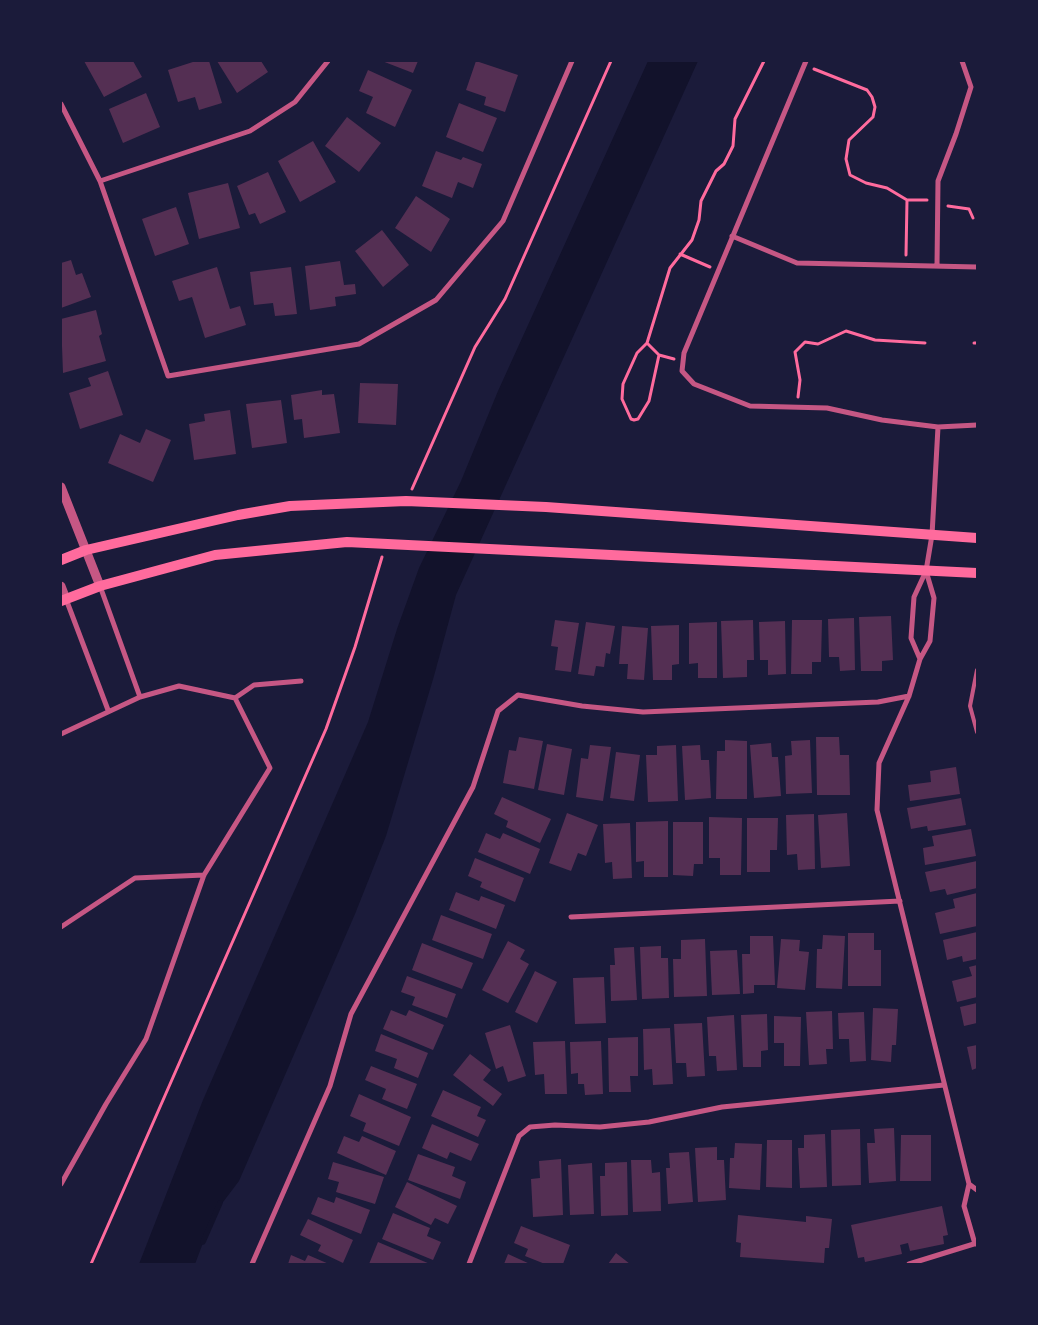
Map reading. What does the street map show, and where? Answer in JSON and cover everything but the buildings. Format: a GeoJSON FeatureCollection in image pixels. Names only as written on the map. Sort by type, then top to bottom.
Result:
{"type":"FeatureCollection","features":[{"type":"Feature","properties":{"kind":"main road"},"geometry":{"type":"LineString","coordinates":[[61,560],[86,550],[238,515],[290,506],[406,501],[546,507],[977,538]]}},
{"type":"Feature","properties":{"kind":"main road"},"geometry":{"type":"LineString","coordinates":[[64,600],[100,586],[215,555],[347,542],[977,573]]}},
{"type":"Feature","properties":{"kind":"street"},"geometry":{"type":"LineString","coordinates":[[100,181],[250,132],[295,102],[328,61]]}},
{"type":"Feature","properties":{"kind":"street"},"geometry":{"type":"LineString","coordinates":[[61,104],[100,181],[168,376],[360,344],[436,300],[503,221],[572,61]]}},
{"type":"Feature","properties":{"kind":"street"},"geometry":{"type":"LineString","coordinates":[[937,265],[938,181],[971,88],[962,61]]}},
{"type":"Feature","properties":{"kind":"street"},"geometry":{"type":"LineString","coordinates":[[805,63],[684,353],[682,371],[694,384],[750,406],[827,408],[882,420],[938,427],[977,425]]}},
{"type":"Feature","properties":{"kind":"street"},"geometry":{"type":"LineString","coordinates":[[732,236],[797,263],[977,267]]}},
{"type":"Feature","properties":{"kind":"street"},"geometry":{"type":"LineString","coordinates":[[920,659],[912,638],[914,597],[926,570],[932,535],[938,427]]}},
{"type":"Feature","properties":{"kind":"street"},"geometry":{"type":"LineString","coordinates":[[61,487],[100,586],[140,697]]}},
{"type":"Feature","properties":{"kind":"street"},"geometry":{"type":"LineString","coordinates":[[909,1264],[976,1244],[964,1206],[969,1184],[900,901],[878,822],[879,763],[909,696],[920,659],[930,641],[934,598],[926,570]]}},
{"type":"Feature","properties":{"kind":"street"},"geometry":{"type":"LineString","coordinates":[[61,586],[64,600],[108,710]]}},
{"type":"Feature","properties":{"kind":"street"},"geometry":{"type":"LineString","coordinates":[[61,734],[108,710],[140,697],[179,686],[235,698],[254,685],[301,681]]}},
{"type":"Feature","properties":{"kind":"street"},"geometry":{"type":"LineString","coordinates":[[252,1264],[330,1086],[351,1014],[473,787],[498,710],[518,695],[582,706],[643,712],[878,702],[909,696]]}},
{"type":"Feature","properties":{"kind":"street"},"geometry":{"type":"LineString","coordinates":[[61,1184],[106,1104],[146,1039],[204,874],[270,768],[235,698]]}},
{"type":"Feature","properties":{"kind":"street"},"geometry":{"type":"LineString","coordinates":[[61,927],[135,878],[204,874]]}},
{"type":"Feature","properties":{"kind":"street"},"geometry":{"type":"LineString","coordinates":[[571,917],[900,901]]}},
{"type":"Feature","properties":{"kind":"street"},"geometry":{"type":"LineString","coordinates":[[470,1264],[519,1136],[530,1127],[555,1125],[600,1127],[649,1122],[722,1107],[944,1085]]}},
{"type":"Feature","properties":{"kind":"street"},"geometry":{"type":"LineString","coordinates":[[969,1184],[977,1190]]}},
{"type":"Feature","properties":{"kind":"lane"},"geometry":{"type":"LineString","coordinates":[[977,670],[970,706],[977,732]]}},
{"type":"Feature","properties":{"kind":"path"},"geometry":{"type":"LineString","coordinates":[[406,501],[474,347],[505,299],[610,61]]}},
{"type":"Feature","properties":{"kind":"path"},"geometry":{"type":"LineString","coordinates":[[659,355],[649,401],[638,419],[631,419],[622,399],[624,384],[637,353],[648,344],[670,268],[692,240],[699,220],[701,201],[716,171],[724,164],[733,146],[735,119],[764,61]]}},
{"type":"Feature","properties":{"kind":"path"},"geometry":{"type":"LineString","coordinates":[[805,63],[866,90],[872,97],[875,107],[873,117],[849,140],[846,159],[850,175],[866,183],[887,188],[907,200],[937,202],[969,209],[973,218]]}},
{"type":"Feature","properties":{"kind":"path"},"geometry":{"type":"LineString","coordinates":[[905,264],[907,200]]}},
{"type":"Feature","properties":{"kind":"path"},"geometry":{"type":"LineString","coordinates":[[680,254],[718,270]]}},
{"type":"Feature","properties":{"kind":"path"},"geometry":{"type":"LineString","coordinates":[[797,408],[800,380],[795,352],[805,342],[818,344],[830,336],[846,331],[875,340],[925,343]]}},
{"type":"Feature","properties":{"kind":"path"},"geometry":{"type":"LineString","coordinates":[[648,344],[659,355],[683,362]]}},
{"type":"Feature","properties":{"kind":"path"},"geometry":{"type":"LineString","coordinates":[[91,1264],[326,730],[355,647],[385,544]]}},
{"type":"Feature","properties":{"kind":"shaded area"},"geometry":{"type":"Polygon","coordinates":[[[648,61],[698,61],[456,595],[386,836],[355,914],[239,1181],[214,1214],[195,1264],[139,1264],[203,1100],[368,722],[397,629],[419,568],[461,481],[498,391],[648,61]]]}},
{"type":"Feature","properties":{"kind":"waterway"},"geometry":{"type":"LineString","coordinates":[[203,1242],[220,1203]]}}]}
